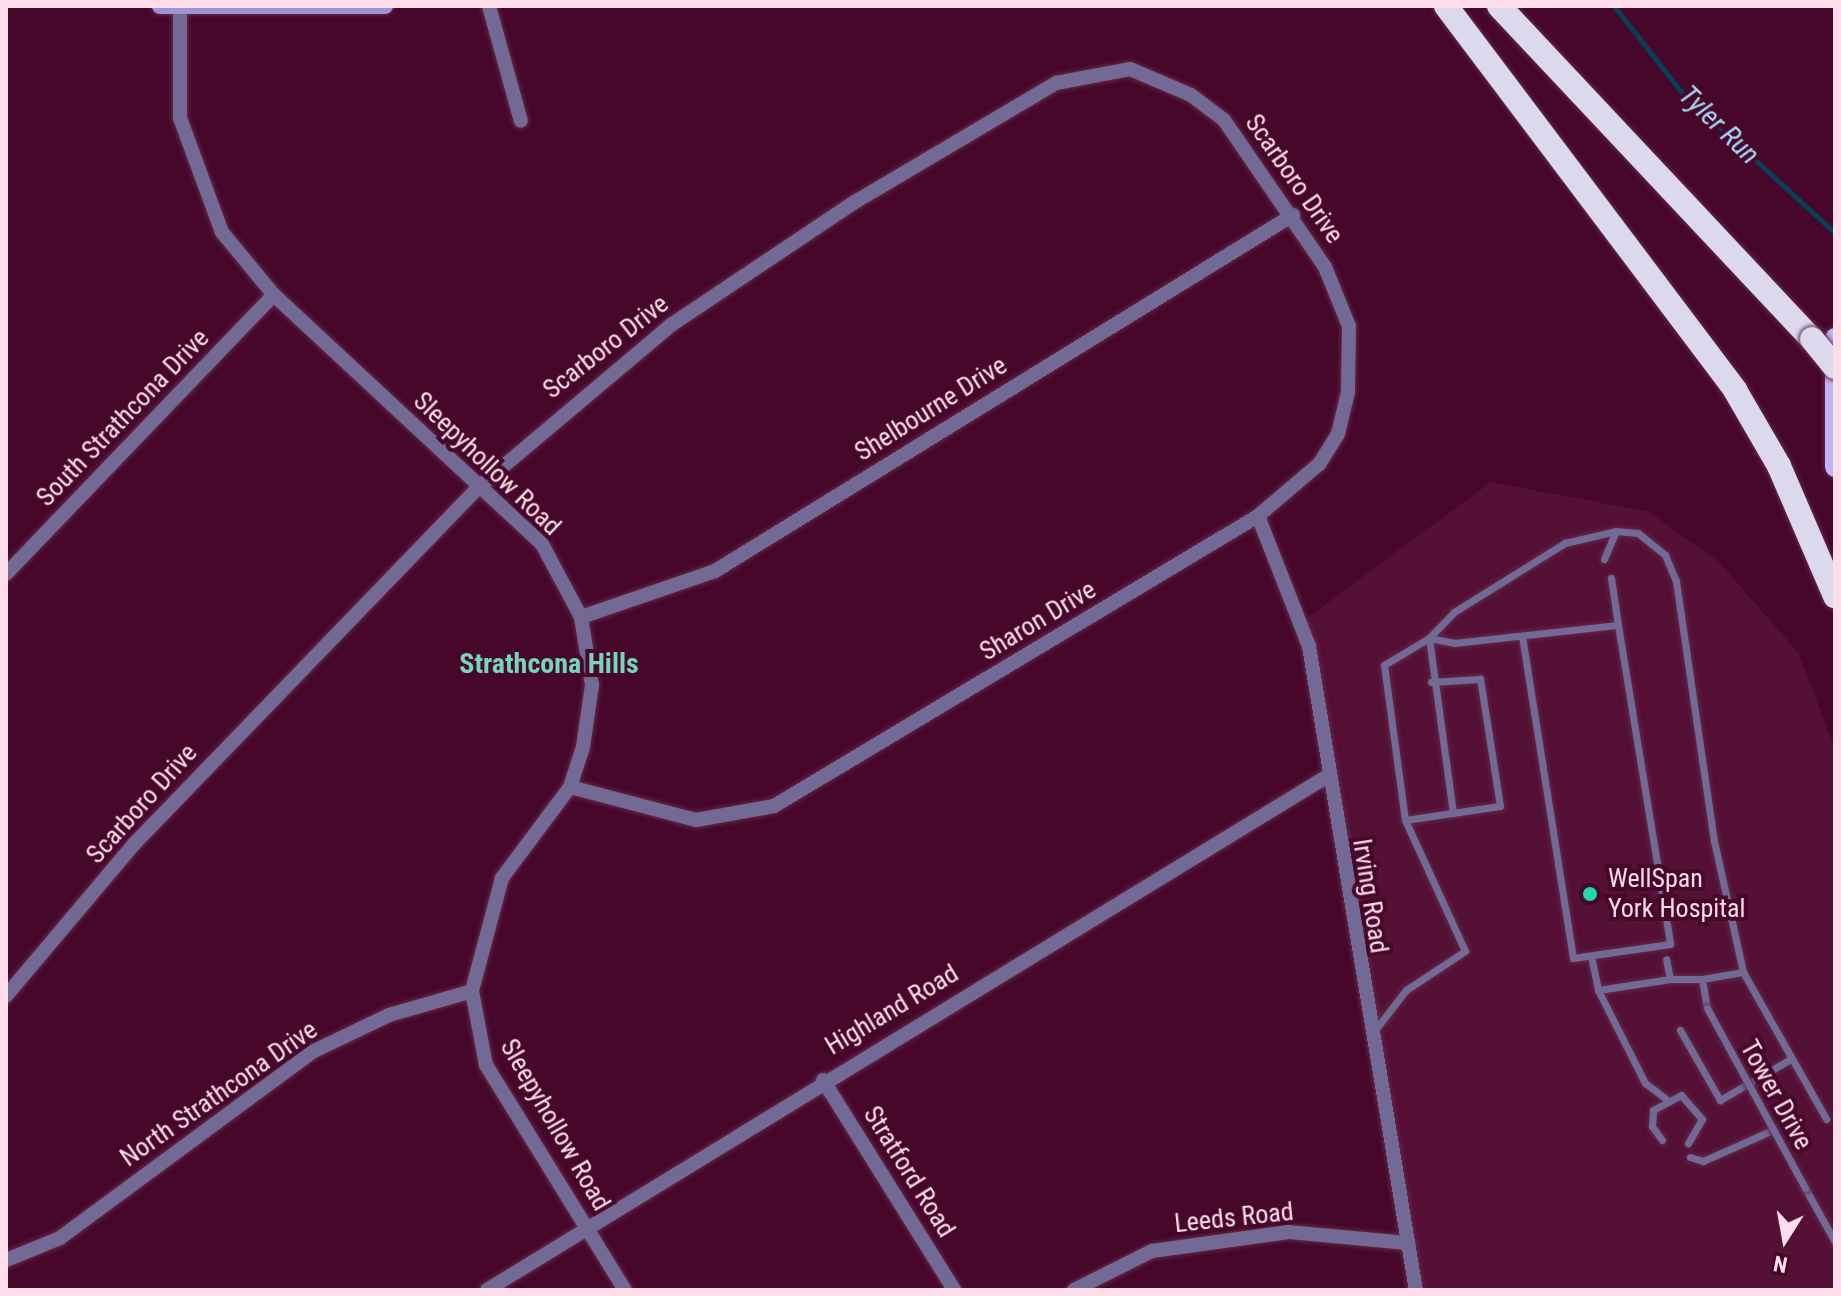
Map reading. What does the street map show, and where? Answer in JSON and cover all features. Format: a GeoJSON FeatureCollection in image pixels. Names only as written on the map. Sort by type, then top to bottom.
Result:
{"type":"FeatureCollection","features":[{"type":"Feature","properties":{"kind":"highway"},"geometry":{"type":"LineString","coordinates":[[1446,6],[1735,390],[1779,466],[1835,596]]}},
{"type":"Feature","properties":{"kind":"highway"},"geometry":{"type":"LineString","coordinates":[[1499,6],[1823,338],[1835,367]]}},
{"type":"Feature","properties":{"kind":"main road"},"geometry":{"type":"LineString","coordinates":[[1823,338],[1835,467]]}},
{"type":"Feature","properties":{"kind":"street"},"geometry":{"type":"LineString","coordinates":[[160,6],[385,6]]}},
{"type":"Feature","properties":{"kind":"street"},"geometry":{"type":"LineString","coordinates":[[489,6],[521,121]]}},
{"type":"Feature","properties":{"kind":"street","name":"Sleepyhollow Road"},"geometry":{"type":"LineString","coordinates":[[180,7],[180,118],[196,171],[222,232],[274,295],[542,544],[581,617],[592,685],[570,787],[502,878],[472,991],[486,1065],[625,1290]]}},
{"type":"Feature","properties":{"kind":"street","name":"Scarboro Drive"},"geometry":{"type":"LineString","coordinates":[[6,996],[135,843],[480,486],[671,325],[855,202],[1056,83],[1092,71],[1130,69],[1191,95],[1251,150],[1325,267]]}},
{"type":"Feature","properties":{"kind":"street","name":"Shelbourne Drive"},"geometry":{"type":"LineString","coordinates":[[581,617],[715,571],[1293,215]]}},
{"type":"Feature","properties":{"kind":"street","name":"Sharon Drive"},"geometry":{"type":"LineString","coordinates":[[570,787],[696,820],[774,806],[1258,516],[1319,464],[1338,434],[1349,326],[1325,267]]}},
{"type":"Feature","properties":{"kind":"street","name":"South Strathcona Drive"},"geometry":{"type":"LineString","coordinates":[[6,574],[274,295]]}},
{"type":"Feature","properties":{"kind":"street","name":"Irving Road"},"geometry":{"type":"LineString","coordinates":[[1258,516],[1309,646],[1326,777],[1369,1038],[1416,1290]]}},
{"type":"Feature","properties":{"kind":"street","name":"Highland Road"},"geometry":{"type":"LineString","coordinates":[[487,1290],[823,1080],[1326,777]]}},
{"type":"Feature","properties":{"kind":"street","name":"North Strathcona Drive"},"geometry":{"type":"LineString","coordinates":[[6,1260],[60,1238],[314,1051],[389,1015],[472,991]]}},
{"type":"Feature","properties":{"kind":"street","name":"Stratford Road"},"geometry":{"type":"LineString","coordinates":[[823,1080],[954,1290]]}},
{"type":"Feature","properties":{"kind":"street","name":"Leeds Road"},"geometry":{"type":"LineString","coordinates":[[1074,1290],[1152,1251],[1289,1232],[1408,1243]]}},
{"type":"Feature","properties":{"kind":"lane"},"geometry":{"type":"LineString","coordinates":[[1604,559],[1616,531]]}},
{"type":"Feature","properties":{"kind":"lane"},"geometry":{"type":"LineString","coordinates":[[1369,1038],[1406,990],[1465,951],[1405,820],[1384,665],[1429,638],[1454,612],[1565,543],[1616,531],[1638,533],[1665,555],[1676,581],[1714,841],[1743,972],[1789,1060],[1826,1119]]}},
{"type":"Feature","properties":{"kind":"lane"},"geometry":{"type":"LineString","coordinates":[[1522,637],[1573,958],[1670,944],[1611,578]]}},
{"type":"Feature","properties":{"kind":"lane"},"geometry":{"type":"LineString","coordinates":[[1429,638],[1522,637],[1618,625]]}},
{"type":"Feature","properties":{"kind":"lane"},"geometry":{"type":"LineString","coordinates":[[1429,638],[1431,682],[1453,813]]}},
{"type":"Feature","properties":{"kind":"lane"},"geometry":{"type":"LineString","coordinates":[[1405,820],[1500,806],[1480,679],[1431,682]]}},
{"type":"Feature","properties":{"kind":"lane"},"geometry":{"type":"LineString","coordinates":[[1666,959],[1670,979]]}},
{"type":"Feature","properties":{"kind":"lane"},"geometry":{"type":"LineString","coordinates":[[1592,961],[1598,990],[1645,1083],[1665,1098]]}},
{"type":"Feature","properties":{"kind":"lane"},"geometry":{"type":"LineString","coordinates":[[1598,990],[1743,972]]}},
{"type":"Feature","properties":{"kind":"lane","name":"Tower Drive"},"geometry":{"type":"LineString","coordinates":[[1702,979],[1707,1008],[1835,1242]]}},
{"type":"Feature","properties":{"kind":"lane"},"geometry":{"type":"LineString","coordinates":[[1680,1030],[1720,1100],[1789,1060]]}},
{"type":"Feature","properties":{"kind":"lane"},"geometry":{"type":"LineString","coordinates":[[1662,1140],[1651,1118],[1665,1098],[1681,1095],[1700,1111],[1701,1127],[1688,1143]]}},
{"type":"Feature","properties":{"kind":"lane"},"geometry":{"type":"LineString","coordinates":[[1690,1157],[1703,1161],[1773,1130]]}},
{"type":"Feature","properties":{"kind":"shaded area","name":"WellSpan York Hospital"},"geometry":{"type":"Polygon","coordinates":[[[1491,482],[1649,512],[1720,563],[1799,654],[1835,749],[1835,1290],[1417,1290],[1299,624],[1491,482]]]}},
{"type":"Feature","properties":{"kind":"waterway","name":"Tyler Run"},"geometry":{"type":"LineString","coordinates":[[1614,6],[1683,94],[1835,233]]}},
{"type":"Feature","properties":{"kind":"place","name":"WellSpan York Hospital"},"geometry":{"type":"Point","coordinates":[1590,894]}},
{"type":"Feature","properties":{"kind":"district","name":"Strathcona Hills"},"geometry":{"type":"Point","coordinates":[549,664]}}]}
